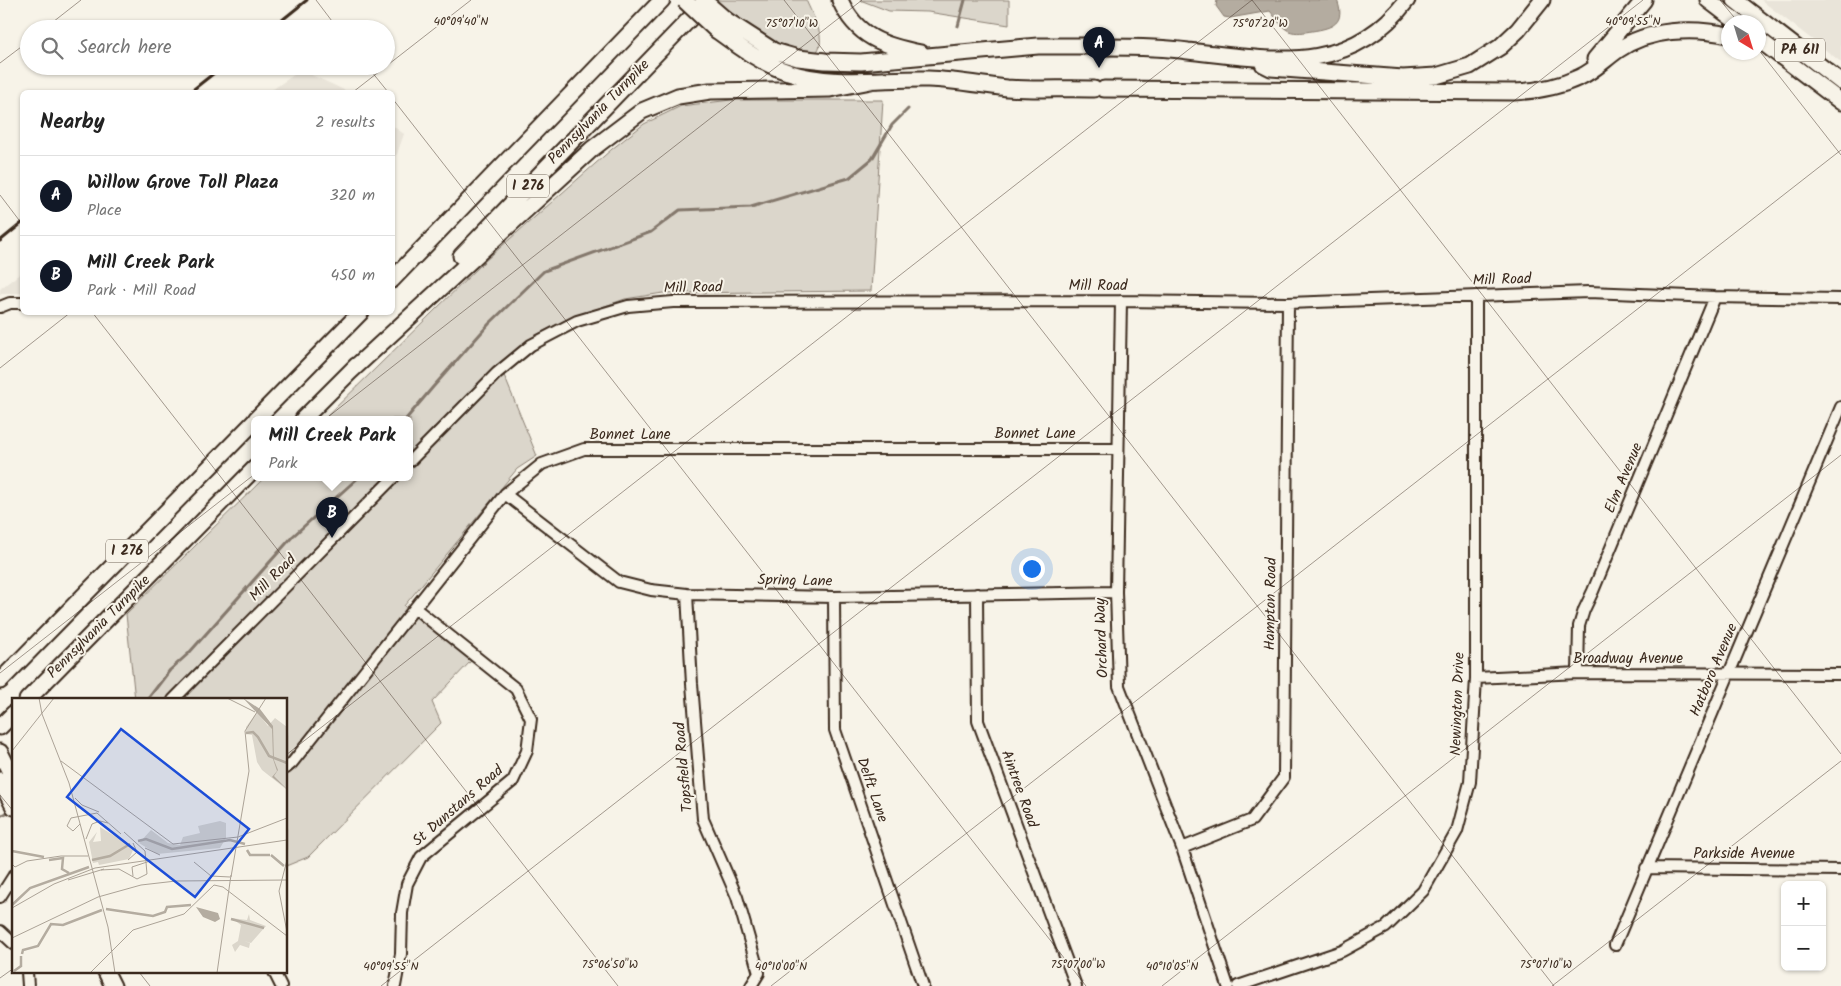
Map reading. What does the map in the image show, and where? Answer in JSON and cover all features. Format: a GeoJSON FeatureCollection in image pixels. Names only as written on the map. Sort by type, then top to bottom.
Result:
{"type":"FeatureCollection","features":[{"type":"Feature","properties":{"kind":"highway"},"geometry":{"type":"LineString","coordinates":[[684,0],[721,25],[758,58],[788,72],[810,77],[871,81],[928,79],[1009,88],[1514,92],[1537,90],[1565,84],[1583,76],[1619,49],[1638,39],[1686,30],[1704,30],[1721,34]]}},
{"type":"Feature","properties":{"kind":"highway"},"geometry":{"type":"LineString","coordinates":[[703,0],[721,25],[774,51],[798,58],[825,62],[862,62],[1038,46],[1176,50],[1255,59],[1306,58],[1339,51],[1365,40],[1390,21],[1407,0]]}},
{"type":"Feature","properties":{"kind":"highway","name":"Pennsylvania Turnpike"},"geometry":{"type":"LineString","coordinates":[[306,416],[708,0]]}},
{"type":"Feature","properties":{"kind":"highway"},"geometry":{"type":"LineString","coordinates":[[840,0],[851,19],[871,38],[896,48],[937,56]]}},
{"type":"Feature","properties":{"kind":"highway"},"geometry":{"type":"LineString","coordinates":[[1255,59],[1271,68],[1403,78],[1436,76],[1470,66],[1500,47],[1518,30],[1542,0]]}},
{"type":"Feature","properties":{"kind":"highway"},"geometry":{"type":"LineString","coordinates":[[1417,91],[1466,78],[1500,58],[1515,45],[1553,0]]}},
{"type":"Feature","properties":{"kind":"highway"},"geometry":{"type":"LineString","coordinates":[[1565,84],[1596,59],[1644,0]]}},
{"type":"Feature","properties":{"kind":"highway"},"geometry":{"type":"LineString","coordinates":[[1708,0],[1728,15]]}},
{"type":"Feature","properties":{"kind":"highway","name":"PA 611"},"geometry":{"type":"LineString","coordinates":[[1735,0],[1841,82]]}},
{"type":"Feature","properties":{"kind":"highway","name":"Pennsylvania Turnpike"},"geometry":{"type":"LineString","coordinates":[[395,277],[660,1]]}},
{"type":"Feature","properties":{"kind":"highway","name":"PA 611"},"geometry":{"type":"LineString","coordinates":[[1766,45],[1835,98]]}},
{"type":"Feature","properties":{"kind":"highway"},"geometry":{"type":"LineString","coordinates":[[1766,55],[1835,98]]}},
{"type":"Feature","properties":{"kind":"highway"},"geometry":{"type":"LineString","coordinates":[[350,372],[592,149],[642,111],[678,96],[710,91],[830,89],[871,81]]}},
{"type":"Feature","properties":{"kind":"highway","name":"I 276"},"geometry":{"type":"LineString","coordinates":[[259,416],[358,315]]}},
{"type":"Feature","properties":{"kind":"highway","name":"I 276"},"geometry":{"type":"LineString","coordinates":[[0,680],[251,424]]}},
{"type":"Feature","properties":{"kind":"highway","name":"Pennsylvania Turnpike"},"geometry":{"type":"LineString","coordinates":[[29,698],[251,471]]}},
{"type":"Feature","properties":{"kind":"highway"},"geometry":{"type":"LineString","coordinates":[[0,727],[12,715]]}},
{"type":"Feature","properties":{"kind":"highway"},"geometry":{"type":"LineString","coordinates":[[3,758],[12,776]]}},
{"type":"Feature","properties":{"kind":"highway"},"geometry":{"type":"LineString","coordinates":[[0,780],[12,802]]}},
{"type":"Feature","properties":{"kind":"highway"},"geometry":{"type":"LineString","coordinates":[[107,974],[113,986]]}},
{"type":"Feature","properties":{"kind":"street","name":"Mill Road"},"geometry":{"type":"LineString","coordinates":[[413,458],[497,373],[531,345],[577,321],[628,306],[674,302],[1122,301],[1288,303],[1590,292],[1716,298],[1841,299]]}},
{"type":"Feature","properties":{"kind":"street","name":"Newington Drive"},"geometry":{"type":"LineString","coordinates":[[1238,986],[1342,951],[1386,927],[1423,891],[1458,831],[1470,782],[1476,678],[1476,296]]}},
{"type":"Feature","properties":{"kind":"street","name":"Elm Avenue"},"geometry":{"type":"LineString","coordinates":[[1578,673],[1579,626],[1584,610],[1594,591],[1716,298]]}},
{"type":"Feature","properties":{"kind":"street","name":"Orchard Way"},"geometry":{"type":"LineString","coordinates":[[1122,301],[1116,592],[1119,686],[1182,848],[1228,986]]}},
{"type":"Feature","properties":{"kind":"street"},"geometry":{"type":"LineString","coordinates":[[0,307],[10,303],[20,303]]}},
{"type":"Feature","properties":{"kind":"street","name":"Hampton Road"},"geometry":{"type":"LineString","coordinates":[[1182,848],[1252,820],[1284,777],[1288,303]]}},
{"type":"Feature","properties":{"kind":"street","name":"Hatboro Avenue"},"geometry":{"type":"LineString","coordinates":[[1614,945],[1841,407]]}},
{"type":"Feature","properties":{"kind":"street","name":"Bonnet Lane"},"geometry":{"type":"LineString","coordinates":[[288,766],[416,609],[505,494],[542,464],[584,449],[1118,449]]}},
{"type":"Feature","properties":{"kind":"street","name":"Mill Road"},"geometry":{"type":"LineString","coordinates":[[175,698],[390,481]]}},
{"type":"Feature","properties":{"kind":"street","name":"Spring Lane"},"geometry":{"type":"LineString","coordinates":[[505,494],[619,582],[651,590],[687,594],[834,597],[1116,592]]}},
{"type":"Feature","properties":{"kind":"street","name":"Topsfield Road"},"geometry":{"type":"LineString","coordinates":[[687,594],[703,819],[737,897],[759,973],[751,986]]}},
{"type":"Feature","properties":{"kind":"street","name":"Aintree Road"},"geometry":{"type":"LineString","coordinates":[[977,594],[978,721],[1076,986]]}},
{"type":"Feature","properties":{"kind":"street","name":"Delft Lane"},"geometry":{"type":"LineString","coordinates":[[834,597],[835,730],[923,986]]}},
{"type":"Feature","properties":{"kind":"street","name":"St Dunstans Road"},"geometry":{"type":"LineString","coordinates":[[394,986],[401,954],[402,913],[407,884],[420,857],[513,782],[527,751],[531,719],[516,689],[416,609]]}},
{"type":"Feature","properties":{"kind":"street","name":"Broadway Avenue"},"geometry":{"type":"LineString","coordinates":[[1476,678],[1578,673],[1841,674]]}},
{"type":"Feature","properties":{"kind":"street","name":"Parkside Avenue"},"geometry":{"type":"LineString","coordinates":[[1646,868],[1841,870]]}},
{"type":"Feature","properties":{"kind":"street"},"geometry":{"type":"LineString","coordinates":[[0,897],[12,878]]}},
{"type":"Feature","properties":{"kind":"street"},"geometry":{"type":"LineString","coordinates":[[0,931],[12,942]]}},
{"type":"Feature","properties":{"kind":"street"},"geometry":{"type":"LineString","coordinates":[[275,974],[281,986]]}},
{"type":"Feature","properties":{"kind":"shaded area"},"geometry":{"type":"Polygon","coordinates":[[[717,0],[806,0],[818,27],[820,35],[819,48],[815,54],[785,49],[713,4],[717,0]]]}},
{"type":"Feature","properties":{"kind":"shaded area"},"geometry":{"type":"Polygon","coordinates":[[[860,0],[1009,0],[1009,25],[928,12],[889,11],[860,0]]]}},
{"type":"Feature","properties":{"kind":"shaded area"},"geometry":{"type":"Polygon","coordinates":[[[1217,0],[1337,0],[1340,14],[1339,19],[1332,26],[1319,30],[1295,32],[1289,31],[1284,27],[1270,11],[1230,18],[1224,17],[1216,6],[1217,0]]]}},
{"type":"Feature","properties":{"kind":"shaded area"},"geometry":{"type":"Polygon","coordinates":[[[1761,0],[1841,0],[1841,62],[1761,0]]]}},
{"type":"Feature","properties":{"kind":"shaded area"},"geometry":{"type":"Polygon","coordinates":[[[294,75],[312,75],[344,90],[272,90],[294,75]]]}},
{"type":"Feature","properties":{"kind":"shaded area"},"geometry":{"type":"Polygon","coordinates":[[[731,100],[883,100],[871,291],[663,293],[625,299],[568,319],[538,334],[499,363],[537,456],[517,469],[404,606],[471,661],[432,702],[441,723],[308,857],[288,865],[288,698],[135,698],[126,614],[261,481],[413,481],[413,416],[327,416],[485,261],[612,149],[644,124],[681,106],[731,100]]]}},
{"type":"Feature","properties":{"kind":"shaded area"},"geometry":{"type":"Polygon","coordinates":[[[395,127],[404,134],[395,156],[395,127]]]}},
{"type":"Feature","properties":{"kind":"shaded area"},"geometry":{"type":"Polygon","coordinates":[[[20,274],[20,293],[0,294],[0,289],[20,274]]]}},
{"type":"Feature","properties":{"kind":"waterway"},"geometry":{"type":"LineString","coordinates":[[958,26],[965,0]]}},
{"type":"Feature","properties":{"kind":"waterway"},"geometry":{"type":"LineString","coordinates":[[409,416],[489,324],[544,271],[651,232],[680,210],[751,207],[849,178],[872,159],[892,125],[908,109]]}},
{"type":"Feature","properties":{"kind":"waterway"},"geometry":{"type":"LineString","coordinates":[[149,698],[170,670],[189,653],[293,536],[355,481]]}},
{"type":"Feature","properties":{"kind":"waterway"},"geometry":{"type":"LineString","coordinates":[[0,816],[11,811]]}},
{"type":"Feature","properties":{"kind":"railway"},"geometry":{"type":"LineString","coordinates":[[282,20],[307,0]]}},
{"type":"Feature","properties":{"kind":"railway"},"geometry":{"type":"LineString","coordinates":[[193,90],[212,75]]}},
{"type":"Feature","properties":{"kind":"railway"},"geometry":{"type":"LineString","coordinates":[[0,241],[20,225]]}},
{"type":"Feature","properties":{"kind":"place","name":"Willow Grove Toll Plaza"},"geometry":{"type":"Point","coordinates":[1099,68]}},
{"type":"Feature","properties":{"kind":"place","name":"Mill Creek Park"},"geometry":{"type":"Point","coordinates":[332,538]}}]}
